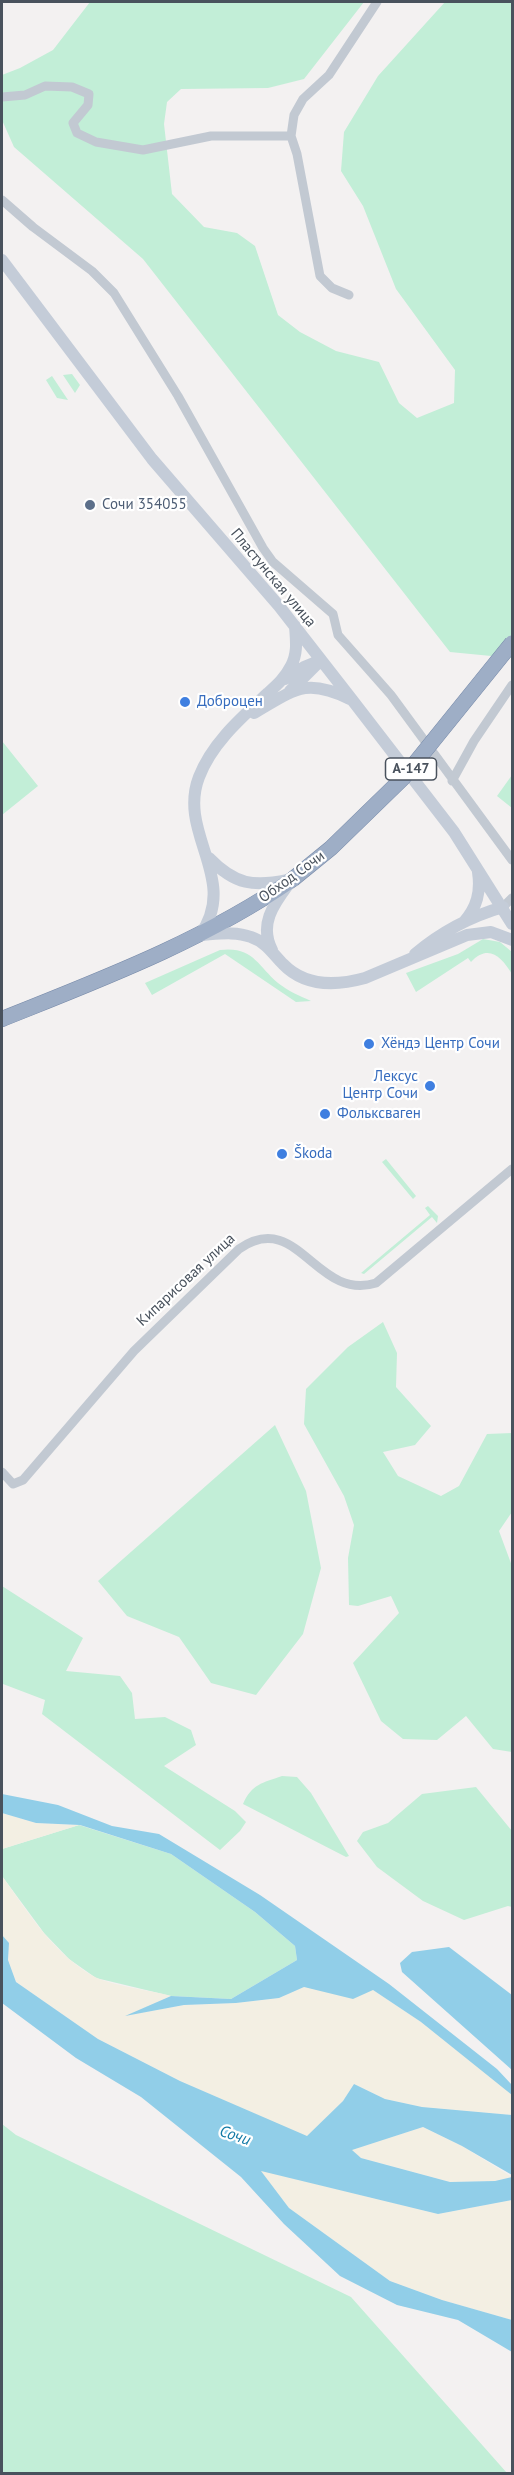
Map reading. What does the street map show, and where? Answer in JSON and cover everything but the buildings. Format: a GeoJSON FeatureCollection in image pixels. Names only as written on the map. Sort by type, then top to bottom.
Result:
{"type":"FeatureCollection","features":[{"type":"Feature","properties":{"kind":"highway","name":"Обход Сочи"},"geometry":{"type":"LineString","coordinates":[[2,1019],[200,936],[292,879],[331,848],[404,778],[513,642]]}},
{"type":"Feature","properties":{"kind":"main road","name":"Пластунская улица"},"geometry":{"type":"LineString","coordinates":[[2,260],[152,459],[295,626],[353,700],[454,832],[478,869],[508,903],[513,924]]}},
{"type":"Feature","properties":{"kind":"main road"},"geometry":{"type":"LineString","coordinates":[[286,686],[297,644],[295,626]]}},
{"type":"Feature","properties":{"kind":"main road"},"geometry":{"type":"LineString","coordinates":[[200,936],[210,918],[214,902],[213,875],[195,819],[197,782],[204,765],[216,746],[240,722],[321,660]]}},
{"type":"Feature","properties":{"kind":"main road"},"geometry":{"type":"LineString","coordinates":[[286,686],[321,688],[353,700]]}},
{"type":"Feature","properties":{"kind":"main road","name":"А-147"},"geometry":{"type":"LineString","coordinates":[[208,857],[220,869],[242,882],[266,884],[292,879]]}},
{"type":"Feature","properties":{"kind":"main road"},"geometry":{"type":"LineString","coordinates":[[464,930],[476,905],[480,886],[478,869]]}},
{"type":"Feature","properties":{"kind":"main road","name":"А-147"},"geometry":{"type":"LineString","coordinates":[[274,953],[267,936],[266,926],[270,913],[292,879]]}},
{"type":"Feature","properties":{"kind":"main road","name":"А-147"},"geometry":{"type":"LineString","coordinates":[[200,936],[227,934],[250,936],[265,944],[294,973],[320,983],[348,982],[388,969],[431,951],[464,930],[492,918],[508,903]]}},
{"type":"Feature","properties":{"kind":"main road","name":"А-147"},"geometry":{"type":"LineString","coordinates":[[464,930],[491,932],[513,940]]}},
{"type":"Feature","properties":{"kind":"street"},"geometry":{"type":"LineString","coordinates":[[349,295],[332,288],[320,276],[297,154],[291,136],[294,115],[303,99],[329,75],[377,2]]}},
{"type":"Feature","properties":{"kind":"street"},"geometry":{"type":"LineString","coordinates":[[2,97],[25,95],[45,86],[72,87],[88,94],[88,105],[73,123],[74,128],[82,136],[104,144],[143,150],[211,135],[291,136]]}},
{"type":"Feature","properties":{"kind":"street"},"geometry":{"type":"LineString","coordinates":[[2,200],[33,227],[92,271],[114,293],[178,396],[263,548],[273,562],[333,614],[338,635],[391,695],[452,781],[513,860]]}},
{"type":"Feature","properties":{"kind":"street"},"geometry":{"type":"LineString","coordinates":[[452,781],[480,732],[513,685]]}},
{"type":"Feature","properties":{"kind":"street","name":"Кипарисовая улица"},"geometry":{"type":"LineString","coordinates":[[2,1472],[13,1485],[23,1480],[134,1351],[251,1240],[259,1238],[281,1240],[332,1277],[355,1287],[366,1286],[376,1282],[513,1169]]}},
{"type":"Feature","properties":{"kind":"green space"},"geometry":{"type":"Polygon","coordinates":[[[90,2],[364,2],[304,79],[268,88],[181,89],[167,102],[164,124],[172,194],[204,227],[237,233],[255,246],[278,315],[300,332],[336,351],[379,362],[399,403],[417,418],[454,403],[455,370],[396,289],[363,206],[341,171],[344,132],[378,76],[445,2],[512,2],[512,658],[450,652],[143,259],[14,147],[2,120],[2,75],[53,50],[90,2]]]}},
{"type":"Feature","properties":{"kind":"green space"},"geometry":{"type":"Polygon","coordinates":[[[72,374],[80,385],[75,393],[63,375],[72,374]]]}},
{"type":"Feature","properties":{"kind":"green space"},"geometry":{"type":"Polygon","coordinates":[[[52,376],[68,400],[57,398],[46,380],[52,376]]]}},
{"type":"Feature","properties":{"kind":"green space"},"geometry":{"type":"Polygon","coordinates":[[[2,741],[38,786],[2,815],[2,741]]]}},
{"type":"Feature","properties":{"kind":"green space"},"geometry":{"type":"Polygon","coordinates":[[[512,775],[512,808],[497,796],[512,775]]]}},
{"type":"Feature","properties":{"kind":"green space"},"geometry":{"type":"Polygon","coordinates":[[[483,939],[500,942],[512,952],[512,974],[499,958],[489,953],[478,956],[471,962],[468,958],[416,992],[406,973],[458,954],[483,939]]]}},
{"type":"Feature","properties":{"kind":"green space"},"geometry":{"type":"Polygon","coordinates":[[[220,950],[240,951],[247,954],[282,986],[311,1001],[296,1002],[225,954],[152,995],[145,983],[220,950]]]}},
{"type":"Feature","properties":{"kind":"green space"},"geometry":{"type":"Polygon","coordinates":[[[386,1159],[416,1196],[413,1199],[382,1162],[386,1159]]]}},
{"type":"Feature","properties":{"kind":"green space"},"geometry":{"type":"Polygon","coordinates":[[[428,1206],[438,1216],[437,1223],[432,1217],[364,1274],[361,1273],[430,1215],[425,1208],[428,1206]]]}},
{"type":"Feature","properties":{"kind":"green space"},"geometry":{"type":"Polygon","coordinates":[[[383,1322],[397,1353],[396,1387],[431,1426],[415,1445],[383,1452],[398,1476],[441,1496],[459,1486],[487,1434],[512,1433],[512,1512],[499,1531],[512,1566],[512,1752],[493,1749],[466,1716],[437,1740],[403,1739],[381,1721],[353,1663],[399,1613],[391,1596],[358,1606],[349,1605],[348,1558],[354,1525],[344,1496],[304,1424],[306,1389],[348,1347],[383,1322]]]}},
{"type":"Feature","properties":{"kind":"green space"},"geometry":{"type":"Polygon","coordinates":[[[275,1425],[306,1491],[321,1568],[303,1634],[256,1695],[211,1683],[179,1637],[127,1616],[98,1581],[275,1425]]]}},
{"type":"Feature","properties":{"kind":"green space"},"geometry":{"type":"Polygon","coordinates":[[[2,1586],[83,1638],[66,1671],[120,1676],[132,1693],[135,1719],[165,1717],[191,1730],[196,1745],[164,1766],[235,1811],[246,1822],[220,1850],[42,1714],[45,1700],[3,1684],[2,1586]]]}},
{"type":"Feature","properties":{"kind":"green space"},"geometry":{"type":"Polygon","coordinates":[[[282,1776],[297,1777],[311,1793],[349,1856],[346,1857],[243,1804],[254,1788],[282,1776]]]}},
{"type":"Feature","properties":{"kind":"green space"},"geometry":{"type":"Polygon","coordinates":[[[476,1787],[512,1831],[512,1907],[508,1906],[464,1920],[423,1901],[377,1867],[357,1841],[363,1832],[388,1823],[422,1794],[476,1787]]]}},
{"type":"Feature","properties":{"kind":"green space"},"geometry":{"type":"Polygon","coordinates":[[[79,1825],[171,1854],[255,1912],[295,1946],[297,1960],[231,1999],[171,1996],[96,1978],[69,1959],[44,1933],[2,1876],[2,1849],[79,1825]]]}},
{"type":"Feature","properties":{"kind":"green space"},"geometry":{"type":"Polygon","coordinates":[[[2,2124],[16,2135],[351,2297],[507,2473],[2,2473],[2,2124]]]}},
{"type":"Feature","properties":{"kind":"sand"},"geometry":{"type":"Polygon","coordinates":[[[2,1813],[36,1823],[79,1825],[2,1849],[2,1813]]]}},
{"type":"Feature","properties":{"kind":"sand"},"geometry":{"type":"Polygon","coordinates":[[[2,1876],[54,1945],[80,1968],[102,1980],[171,1996],[129,2015],[184,2005],[236,2003],[279,1998],[304,1987],[325,1991],[373,1990],[421,2022],[508,2090],[512,2095],[512,2115],[422,2107],[385,2099],[354,2084],[343,2101],[307,2137],[180,2081],[98,2039],[16,1982],[8,1960],[9,1943],[2,1935],[2,1876]]]}},
{"type":"Feature","properties":{"kind":"sand"},"geometry":{"type":"Polygon","coordinates":[[[423,2127],[462,2146],[512,2177],[495,2181],[450,2182],[361,2158],[351,2150],[423,2127]]]}},
{"type":"Feature","properties":{"kind":"sand"},"geometry":{"type":"Polygon","coordinates":[[[260,2170],[438,2214],[512,2200],[512,2320],[442,2300],[390,2281],[289,2208],[260,2170]]]}},
{"type":"Feature","properties":{"kind":"water"},"geometry":{"type":"Polygon","coordinates":[[[2,1794],[58,1805],[112,1826],[159,1834],[260,1895],[389,1984],[497,2069],[512,2085],[512,2095],[421,2022],[373,1990],[353,1999],[304,1987],[279,1998],[236,2003],[184,2005],[125,2016],[171,1996],[231,1999],[297,1960],[295,1946],[255,1912],[171,1854],[80,1825],[36,1823],[2,1813],[2,1794]]]}},
{"type":"Feature","properties":{"kind":"water","name":"Сочи"},"geometry":{"type":"Polygon","coordinates":[[[2,1935],[9,1943],[8,1960],[16,1982],[98,2039],[180,2081],[307,2136],[343,2101],[354,2084],[385,2099],[422,2107],[512,2115],[512,2175],[423,2127],[352,2150],[361,2158],[450,2182],[495,2181],[512,2177],[512,2200],[438,2214],[261,2171],[289,2208],[390,2281],[442,2300],[512,2320],[512,2352],[458,2320],[397,2305],[340,2276],[284,2224],[241,2177],[141,2097],[76,2058],[2,2003],[2,1935]]]}},
{"type":"Feature","properties":{"kind":"water"},"geometry":{"type":"Polygon","coordinates":[[[449,1947],[512,1995],[512,2070],[402,1972],[400,1963],[412,1952],[449,1947]]]}},
{"type":"Feature","properties":{"kind":"place","name":"Сочи 354055"},"geometry":{"type":"Point","coordinates":[90,505]}},
{"type":"Feature","properties":{"kind":"place","name":"Доброцен"},"geometry":{"type":"Point","coordinates":[185,702]}},
{"type":"Feature","properties":{"kind":"place","name":"Хёндэ Центр Сочи"},"geometry":{"type":"Point","coordinates":[369,1044]}},
{"type":"Feature","properties":{"kind":"place","name":"Лексус Центр Сочи"},"geometry":{"type":"Point","coordinates":[430,1086]}},
{"type":"Feature","properties":{"kind":"place","name":"Фольксваген"},"geometry":{"type":"Point","coordinates":[325,1114]}},
{"type":"Feature","properties":{"kind":"place","name":"Škoda"},"geometry":{"type":"Point","coordinates":[282,1154]}}]}
